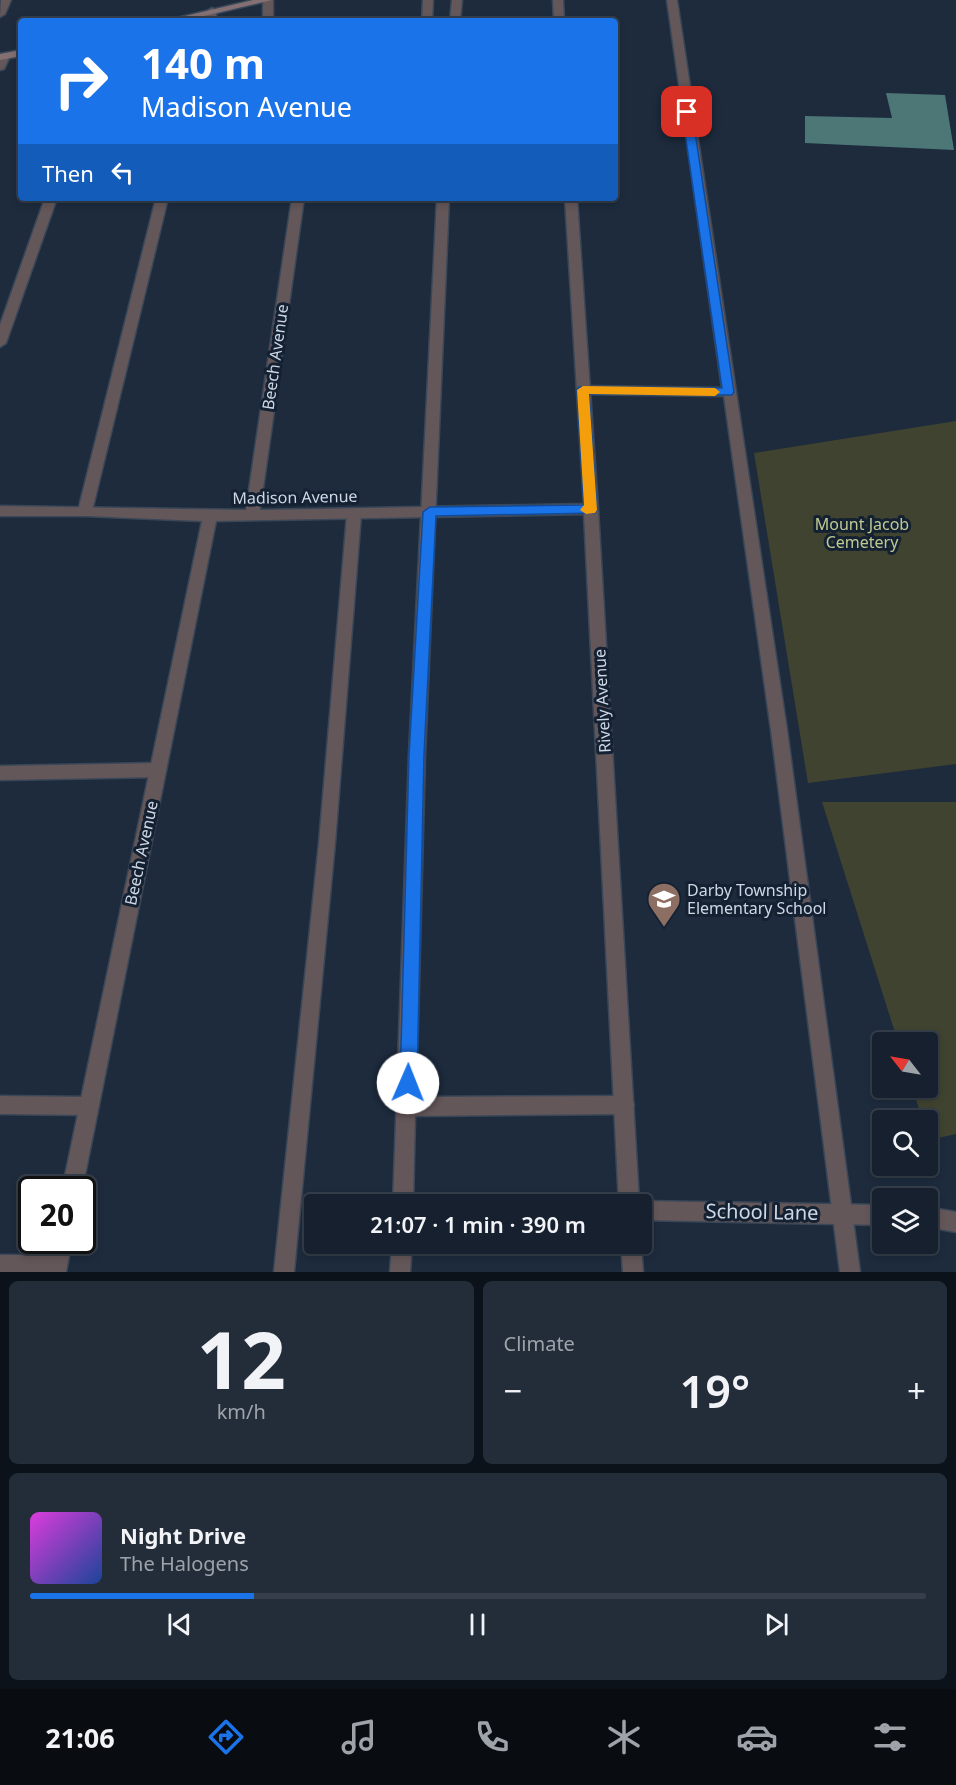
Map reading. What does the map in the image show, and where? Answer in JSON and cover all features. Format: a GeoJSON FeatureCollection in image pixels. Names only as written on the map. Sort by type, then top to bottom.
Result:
{"type":"FeatureCollection","features":[{"type":"Feature","properties":{"kind":"main road"},"geometry":{"type":"LineString","coordinates":[[194,18],[211,16],[267,0]]}},
{"type":"Feature","properties":{"kind":"main road"},"geometry":{"type":"LineString","coordinates":[[3,56],[18,54]]}},
{"type":"Feature","properties":{"kind":"street"},"geometry":{"type":"LineString","coordinates":[[0,14],[6,0]]}},
{"type":"Feature","properties":{"kind":"street"},"geometry":{"type":"LineString","coordinates":[[267,0],[268,18]]}},
{"type":"Feature","properties":{"kind":"street"},"geometry":{"type":"LineString","coordinates":[[427,18],[428,0]]}},
{"type":"Feature","properties":{"kind":"street"},"geometry":{"type":"LineString","coordinates":[[455,18],[457,0]]}},
{"type":"Feature","properties":{"kind":"street"},"geometry":{"type":"LineString","coordinates":[[558,0],[559,18]]}},
{"type":"Feature","properties":{"kind":"street"},"geometry":{"type":"LineString","coordinates":[[672,0],[781,742],[850,1272]]}},
{"type":"Feature","properties":{"kind":"street"},"geometry":{"type":"LineString","coordinates":[[0,68],[3,56]]}},
{"type":"Feature","properties":{"kind":"street"},"geometry":{"type":"LineString","coordinates":[[0,343],[50,201]]}},
{"type":"Feature","properties":{"kind":"street"},"geometry":{"type":"LineString","coordinates":[[85,511],[161,201]]}},
{"type":"Feature","properties":{"kind":"street","name":"Beech Avenue"},"geometry":{"type":"LineString","coordinates":[[252,516],[298,201]]}},
{"type":"Feature","properties":{"kind":"street"},"geometry":{"type":"LineString","coordinates":[[404,1194],[408,1107],[417,755],[443,201]]}},
{"type":"Feature","properties":{"kind":"street","name":"Rively Avenue"},"geometry":{"type":"LineString","coordinates":[[571,201],[629,1194]]}},
{"type":"Feature","properties":{"kind":"street"},"geometry":{"type":"LineString","coordinates":[[583,390],[728,392]]}},
{"type":"Feature","properties":{"kind":"street","name":"Madison Avenue"},"geometry":{"type":"LineString","coordinates":[[0,511],[252,516],[591,510]]}},
{"type":"Feature","properties":{"kind":"street"},"geometry":{"type":"LineString","coordinates":[[284,1272],[327,843],[354,515]]}},
{"type":"Feature","properties":{"kind":"street","name":"Beech Avenue"},"geometry":{"type":"LineString","coordinates":[[75,1176],[210,516]]}},
{"type":"Feature","properties":{"kind":"street"},"geometry":{"type":"LineString","coordinates":[[0,773],[158,770]]}},
{"type":"Feature","properties":{"kind":"street"},"geometry":{"type":"LineString","coordinates":[[0,1105],[89,1106]]}},
{"type":"Feature","properties":{"kind":"street"},"geometry":{"type":"LineString","coordinates":[[408,1107],[625,1105]]}},
{"type":"Feature","properties":{"kind":"street","name":"School Lane"},"geometry":{"type":"LineString","coordinates":[[652,1210],[872,1215]]}},
{"type":"Feature","properties":{"kind":"street"},"geometry":{"type":"LineString","coordinates":[[938,1218],[956,1222]]}},
{"type":"Feature","properties":{"kind":"street"},"geometry":{"type":"LineString","coordinates":[[0,1265],[56,1269],[59,1254]]}},
{"type":"Feature","properties":{"kind":"street"},"geometry":{"type":"LineString","coordinates":[[400,1272],[401,1254]]}},
{"type":"Feature","properties":{"kind":"street"},"geometry":{"type":"LineString","coordinates":[[632,1254],[633,1272]]}},
{"type":"Feature","properties":{"kind":"green space","name":"Mount Jacob Cemetery"},"geometry":{"type":"Polygon","coordinates":[[[956,421],[956,764],[808,783],[754,453],[956,421]]]}},
{"type":"Feature","properties":{"kind":"green space"},"geometry":{"type":"Polygon","coordinates":[[[822,802],[956,802],[956,1134],[938,1138],[938,1110],[920,1110],[915,1098],[938,1098],[938,1032],[895,1032],[822,802]]]}},
{"type":"Feature","properties":{"kind":"shaded area"},"geometry":{"type":"Polygon","coordinates":[[[886,93],[945,95],[954,150],[805,143],[805,116],[892,118],[886,93]]]}},
{"type":"Feature","properties":{"kind":"slow traffic"},"geometry":{"type":"LineString","coordinates":[[586,510],[591,510],[583,390],[715,392]]}},
{"type":"Feature","properties":{"kind":"place","name":"Darby Township Elementary School"},"geometry":{"type":"Point","coordinates":[664,928]}},
{"type":"Feature","properties":{"kind":"route"},"geometry":{"type":"LineString","coordinates":[[408,1083],[417,755],[430,512],[591,510],[583,390],[728,392],[687,112]]}}]}
